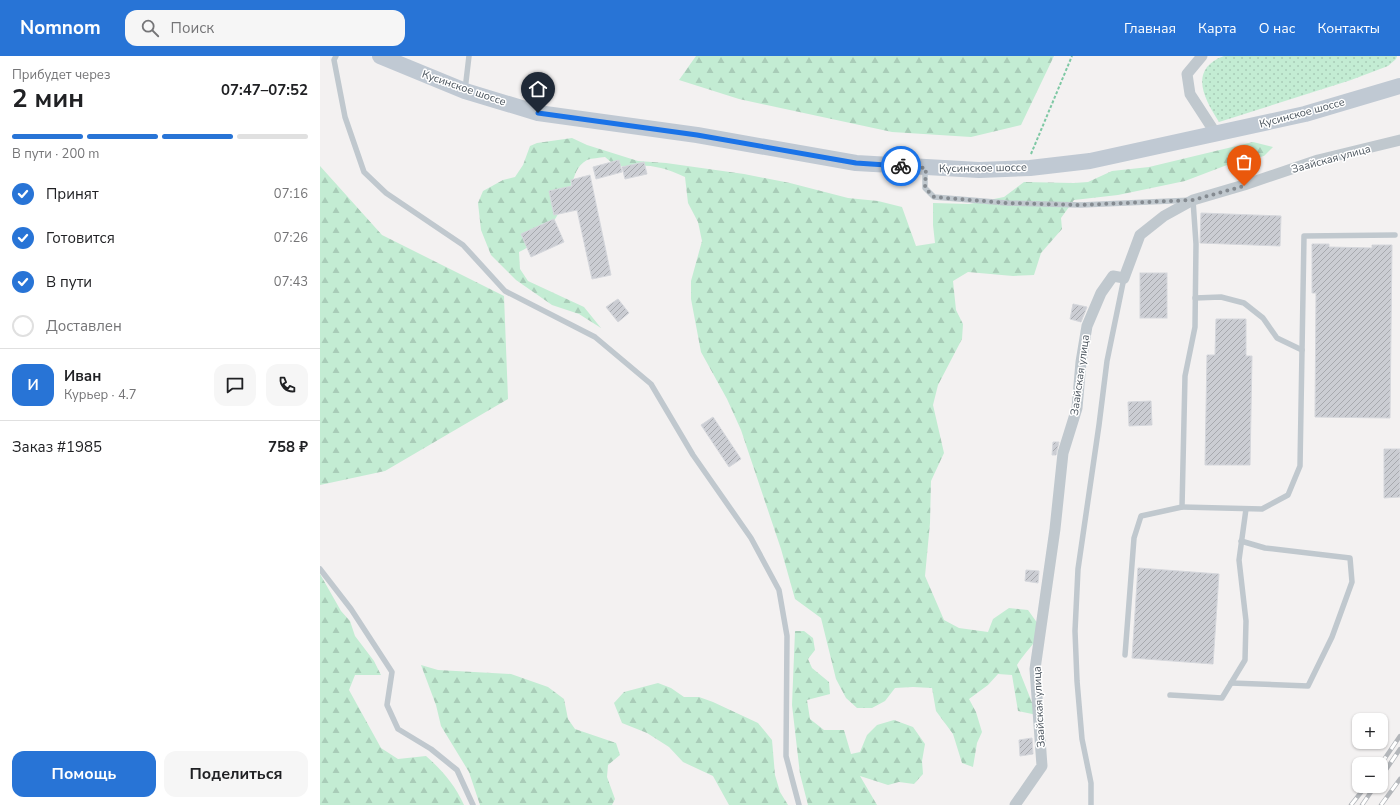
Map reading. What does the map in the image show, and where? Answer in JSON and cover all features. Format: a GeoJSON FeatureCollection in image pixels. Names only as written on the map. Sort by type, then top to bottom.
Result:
{"type":"FeatureCollection","features":[{"type":"Feature","properties":{"kind":"main road","name":"Кусинское шоссе"},"geometry":{"type":"LineString","coordinates":[[380,56],[465,90],[538,113],[697,135],[856,163],[979,170],[1030,168],[1090,161],[1305,114],[1396,87]]}},
{"type":"Feature","properties":{"kind":"street"},"geometry":{"type":"LineString","coordinates":[[1202,56],[1187,74],[1190,94],[1216,134]]}},
{"type":"Feature","properties":{"kind":"street","name":"Заайская улица"},"geometry":{"type":"LineString","coordinates":[[1014,805],[1042,766],[1035,669],[1056,529],[1063,453],[1077,408],[1081,362],[1087,326],[1101,293],[1113,276],[1124,278],[1140,235],[1164,216],[1193,200],[1244,186],[1318,160],[1400,140]]}},
{"type":"Feature","properties":{"kind":"lane"},"geometry":{"type":"LineString","coordinates":[[336,56],[334,60],[345,117],[364,172],[386,193],[463,245],[505,291],[595,337],[651,384],[692,455],[751,538],[779,590],[787,636],[786,756],[799,805]]}},
{"type":"Feature","properties":{"kind":"lane"},"geometry":{"type":"LineString","coordinates":[[465,90],[469,56]]}},
{"type":"Feature","properties":{"kind":"lane"},"geometry":{"type":"LineString","coordinates":[[926,168],[925,188],[934,197],[1007,203],[1081,205],[1193,200],[1196,244],[1195,327],[1185,376],[1182,507]]}},
{"type":"Feature","properties":{"kind":"lane"},"geometry":{"type":"LineString","coordinates":[[1125,655],[1134,538],[1141,516],[1182,507],[1262,509],[1288,495],[1300,466],[1304,236],[1395,235]]}},
{"type":"Feature","properties":{"kind":"lane"},"geometry":{"type":"LineString","coordinates":[[1091,805],[1091,783],[1082,739],[1077,681],[1076,631],[1078,569],[1107,361],[1124,278]]}},
{"type":"Feature","properties":{"kind":"lane"},"geometry":{"type":"LineString","coordinates":[[1195,298],[1221,297],[1244,303],[1263,318],[1277,338],[1302,350]]}},
{"type":"Feature","properties":{"kind":"lane"},"geometry":{"type":"LineString","coordinates":[[1170,695],[1222,698],[1245,660],[1246,621],[1239,560],[1246,509]]}},
{"type":"Feature","properties":{"kind":"lane"},"geometry":{"type":"LineString","coordinates":[[1231,682],[1308,686],[1332,637],[1352,582],[1350,558],[1265,548],[1241,541]]}},
{"type":"Feature","properties":{"kind":"lane"},"geometry":{"type":"LineString","coordinates":[[320,569],[351,609],[392,672],[387,705],[398,729],[431,749],[457,770],[473,805]]}},
{"type":"Feature","properties":{"kind":"path"},"geometry":{"type":"LineString","coordinates":[[1030,168],[1031,152],[1072,56]]}},
{"type":"Feature","properties":{"kind":"green space"},"geometry":{"type":"Polygon","coordinates":[[[696,56],[1054,56],[1021,125],[971,137],[892,132],[739,99],[679,80],[696,56]]]}},
{"type":"Feature","properties":{"kind":"green space"},"geometry":{"type":"Polygon","coordinates":[[[1224,56],[1397,56],[1396,59],[1388,66],[1351,80],[1219,122],[1208,104],[1202,85],[1206,69],[1213,62],[1224,56]]]}},
{"type":"Feature","properties":{"kind":"green space"},"geometry":{"type":"Polygon","coordinates":[[[572,138],[587,145],[638,161],[666,163],[744,174],[790,183],[848,198],[878,201],[902,207],[916,246],[935,243],[933,203],[969,204],[1004,197],[1024,182],[1088,182],[1112,171],[1149,167],[1253,142],[1273,147],[1264,156],[1227,165],[1185,181],[1118,195],[1074,200],[1061,218],[1062,229],[1041,253],[1034,275],[1013,276],[968,272],[953,281],[956,310],[963,324],[962,339],[938,385],[933,405],[944,453],[931,481],[930,523],[925,576],[944,620],[959,628],[988,632],[993,619],[1009,608],[1028,610],[1043,631],[1017,665],[1037,715],[1018,711],[1012,675],[998,674],[988,685],[969,699],[976,712],[982,732],[977,743],[973,767],[962,763],[953,734],[936,711],[932,688],[895,688],[885,701],[872,708],[857,708],[846,698],[836,679],[821,618],[795,599],[781,549],[741,430],[727,399],[701,352],[691,299],[691,281],[702,241],[698,222],[688,203],[685,177],[652,166],[617,167],[605,157],[587,160],[578,168],[562,206],[551,225],[545,233],[529,247],[519,252],[520,269],[528,281],[584,307],[601,328],[579,314],[552,305],[516,280],[491,255],[481,230],[478,203],[483,191],[503,180],[515,177],[523,165],[530,146],[537,143],[572,138]]]}},
{"type":"Feature","properties":{"kind":"green space"},"geometry":{"type":"Polygon","coordinates":[[[320,166],[382,235],[504,296],[508,399],[385,471],[320,485],[320,166]]]}},
{"type":"Feature","properties":{"kind":"green space"},"geometry":{"type":"Polygon","coordinates":[[[320,574],[341,611],[350,621],[355,636],[374,661],[381,675],[355,675],[349,690],[381,748],[398,759],[426,756],[448,778],[464,805],[320,805],[320,574]]]}},
{"type":"Feature","properties":{"kind":"green space"},"geometry":{"type":"Polygon","coordinates":[[[795,631],[804,631],[813,638],[815,650],[808,659],[812,668],[829,682],[830,694],[807,700],[810,719],[824,730],[844,730],[851,754],[860,752],[867,735],[877,725],[894,720],[913,727],[925,744],[922,761],[923,774],[914,784],[899,782],[888,785],[860,776],[877,805],[808,805],[800,774],[792,705],[795,631]]]}},
{"type":"Feature","properties":{"kind":"green space"},"geometry":{"type":"Polygon","coordinates":[[[421,665],[438,670],[511,674],[548,687],[564,699],[568,719],[575,729],[616,743],[620,755],[608,765],[607,777],[615,799],[612,805],[480,805],[469,772],[441,726],[436,705],[421,665]]]}},
{"type":"Feature","properties":{"kind":"green space"},"geometry":{"type":"Polygon","coordinates":[[[658,683],[671,688],[684,697],[699,697],[758,723],[772,740],[775,775],[780,792],[788,805],[729,805],[713,776],[683,762],[669,747],[647,733],[622,723],[614,703],[624,692],[658,683]]]}},
{"type":"Feature","properties":{"kind":"building"},"geometry":{"type":"Polygon","coordinates":[[[619,160],[622,172],[596,179],[593,167],[619,160]]]}},
{"type":"Feature","properties":{"kind":"building"},"geometry":{"type":"Polygon","coordinates":[[[644,162],[647,174],[625,179],[622,167],[644,162]]]}},
{"type":"Feature","properties":{"kind":"building"},"geometry":{"type":"Polygon","coordinates":[[[590,175],[611,275],[592,279],[577,210],[554,215],[549,191],[572,186],[571,180],[590,175]]]}},
{"type":"Feature","properties":{"kind":"building"},"geometry":{"type":"Polygon","coordinates":[[[1201,213],[1281,216],[1280,246],[1200,243],[1201,213]]]}},
{"type":"Feature","properties":{"kind":"building"},"geometry":{"type":"Polygon","coordinates":[[[554,219],[564,242],[531,257],[521,234],[554,219]]]}},
{"type":"Feature","properties":{"kind":"building"},"geometry":{"type":"Polygon","coordinates":[[[1312,244],[1329,244],[1329,247],[1372,248],[1372,245],[1392,245],[1390,418],[1315,417],[1316,293],[1312,293],[1312,244]]]}},
{"type":"Feature","properties":{"kind":"building"},"geometry":{"type":"Polygon","coordinates":[[[1140,273],[1167,273],[1167,318],[1140,318],[1140,273]]]}},
{"type":"Feature","properties":{"kind":"building"},"geometry":{"type":"Polygon","coordinates":[[[618,299],[629,313],[618,322],[606,307],[618,299]]]}},
{"type":"Feature","properties":{"kind":"building"},"geometry":{"type":"Polygon","coordinates":[[[1073,304],[1087,307],[1081,322],[1070,319],[1073,304]]]}},
{"type":"Feature","properties":{"kind":"building"},"geometry":{"type":"Polygon","coordinates":[[[1216,319],[1246,319],[1246,356],[1252,356],[1250,465],[1205,465],[1207,355],[1215,355],[1216,319]]]}},
{"type":"Feature","properties":{"kind":"building"},"geometry":{"type":"Polygon","coordinates":[[[1151,401],[1152,425],[1129,426],[1128,402],[1151,401]]]}},
{"type":"Feature","properties":{"kind":"building"},"geometry":{"type":"Polygon","coordinates":[[[713,417],[741,459],[729,467],[701,425],[713,417]]]}},
{"type":"Feature","properties":{"kind":"building"},"geometry":{"type":"Polygon","coordinates":[[[1053,442],[1059,442],[1056,455],[1052,455],[1053,442]]]}},
{"type":"Feature","properties":{"kind":"building"},"geometry":{"type":"Polygon","coordinates":[[[1384,449],[1400,449],[1400,497],[1384,498],[1384,449]]]}},
{"type":"Feature","properties":{"kind":"building"},"geometry":{"type":"Polygon","coordinates":[[[1138,568],[1219,574],[1213,664],[1132,658],[1138,568]]]}},
{"type":"Feature","properties":{"kind":"building"},"geometry":{"type":"Polygon","coordinates":[[[1026,570],[1039,571],[1038,583],[1025,581],[1026,570]]]}},
{"type":"Feature","properties":{"kind":"building"},"geometry":{"type":"Polygon","coordinates":[[[1032,738],[1033,754],[1020,756],[1019,740],[1032,738]]]}},
{"type":"Feature","properties":{"kind":"railway"},"geometry":{"type":"LineString","coordinates":[[1386,757],[1400,736]]}},
{"type":"Feature","properties":{"kind":"railway"},"geometry":{"type":"LineString","coordinates":[[1388,767],[1400,749]]}},
{"type":"Feature","properties":{"kind":"railway"},"geometry":{"type":"LineString","coordinates":[[1381,805],[1400,779]]}},
{"type":"Feature","properties":{"kind":"railway"},"geometry":{"type":"LineString","coordinates":[[1351,805],[1360,793]]}},
{"type":"Feature","properties":{"kind":"railway"},"geometry":{"type":"LineString","coordinates":[[1362,805],[1370,793]]}},
{"type":"Feature","properties":{"kind":"way so far"},"geometry":{"type":"LineString","coordinates":[[901,166],[926,168],[925,188],[934,197],[1007,203],[1081,205],[1193,200],[1244,186]]}},
{"type":"Feature","properties":{"kind":"route"},"geometry":{"type":"LineString","coordinates":[[538,113],[697,135],[856,163],[901,166]]}}]}
